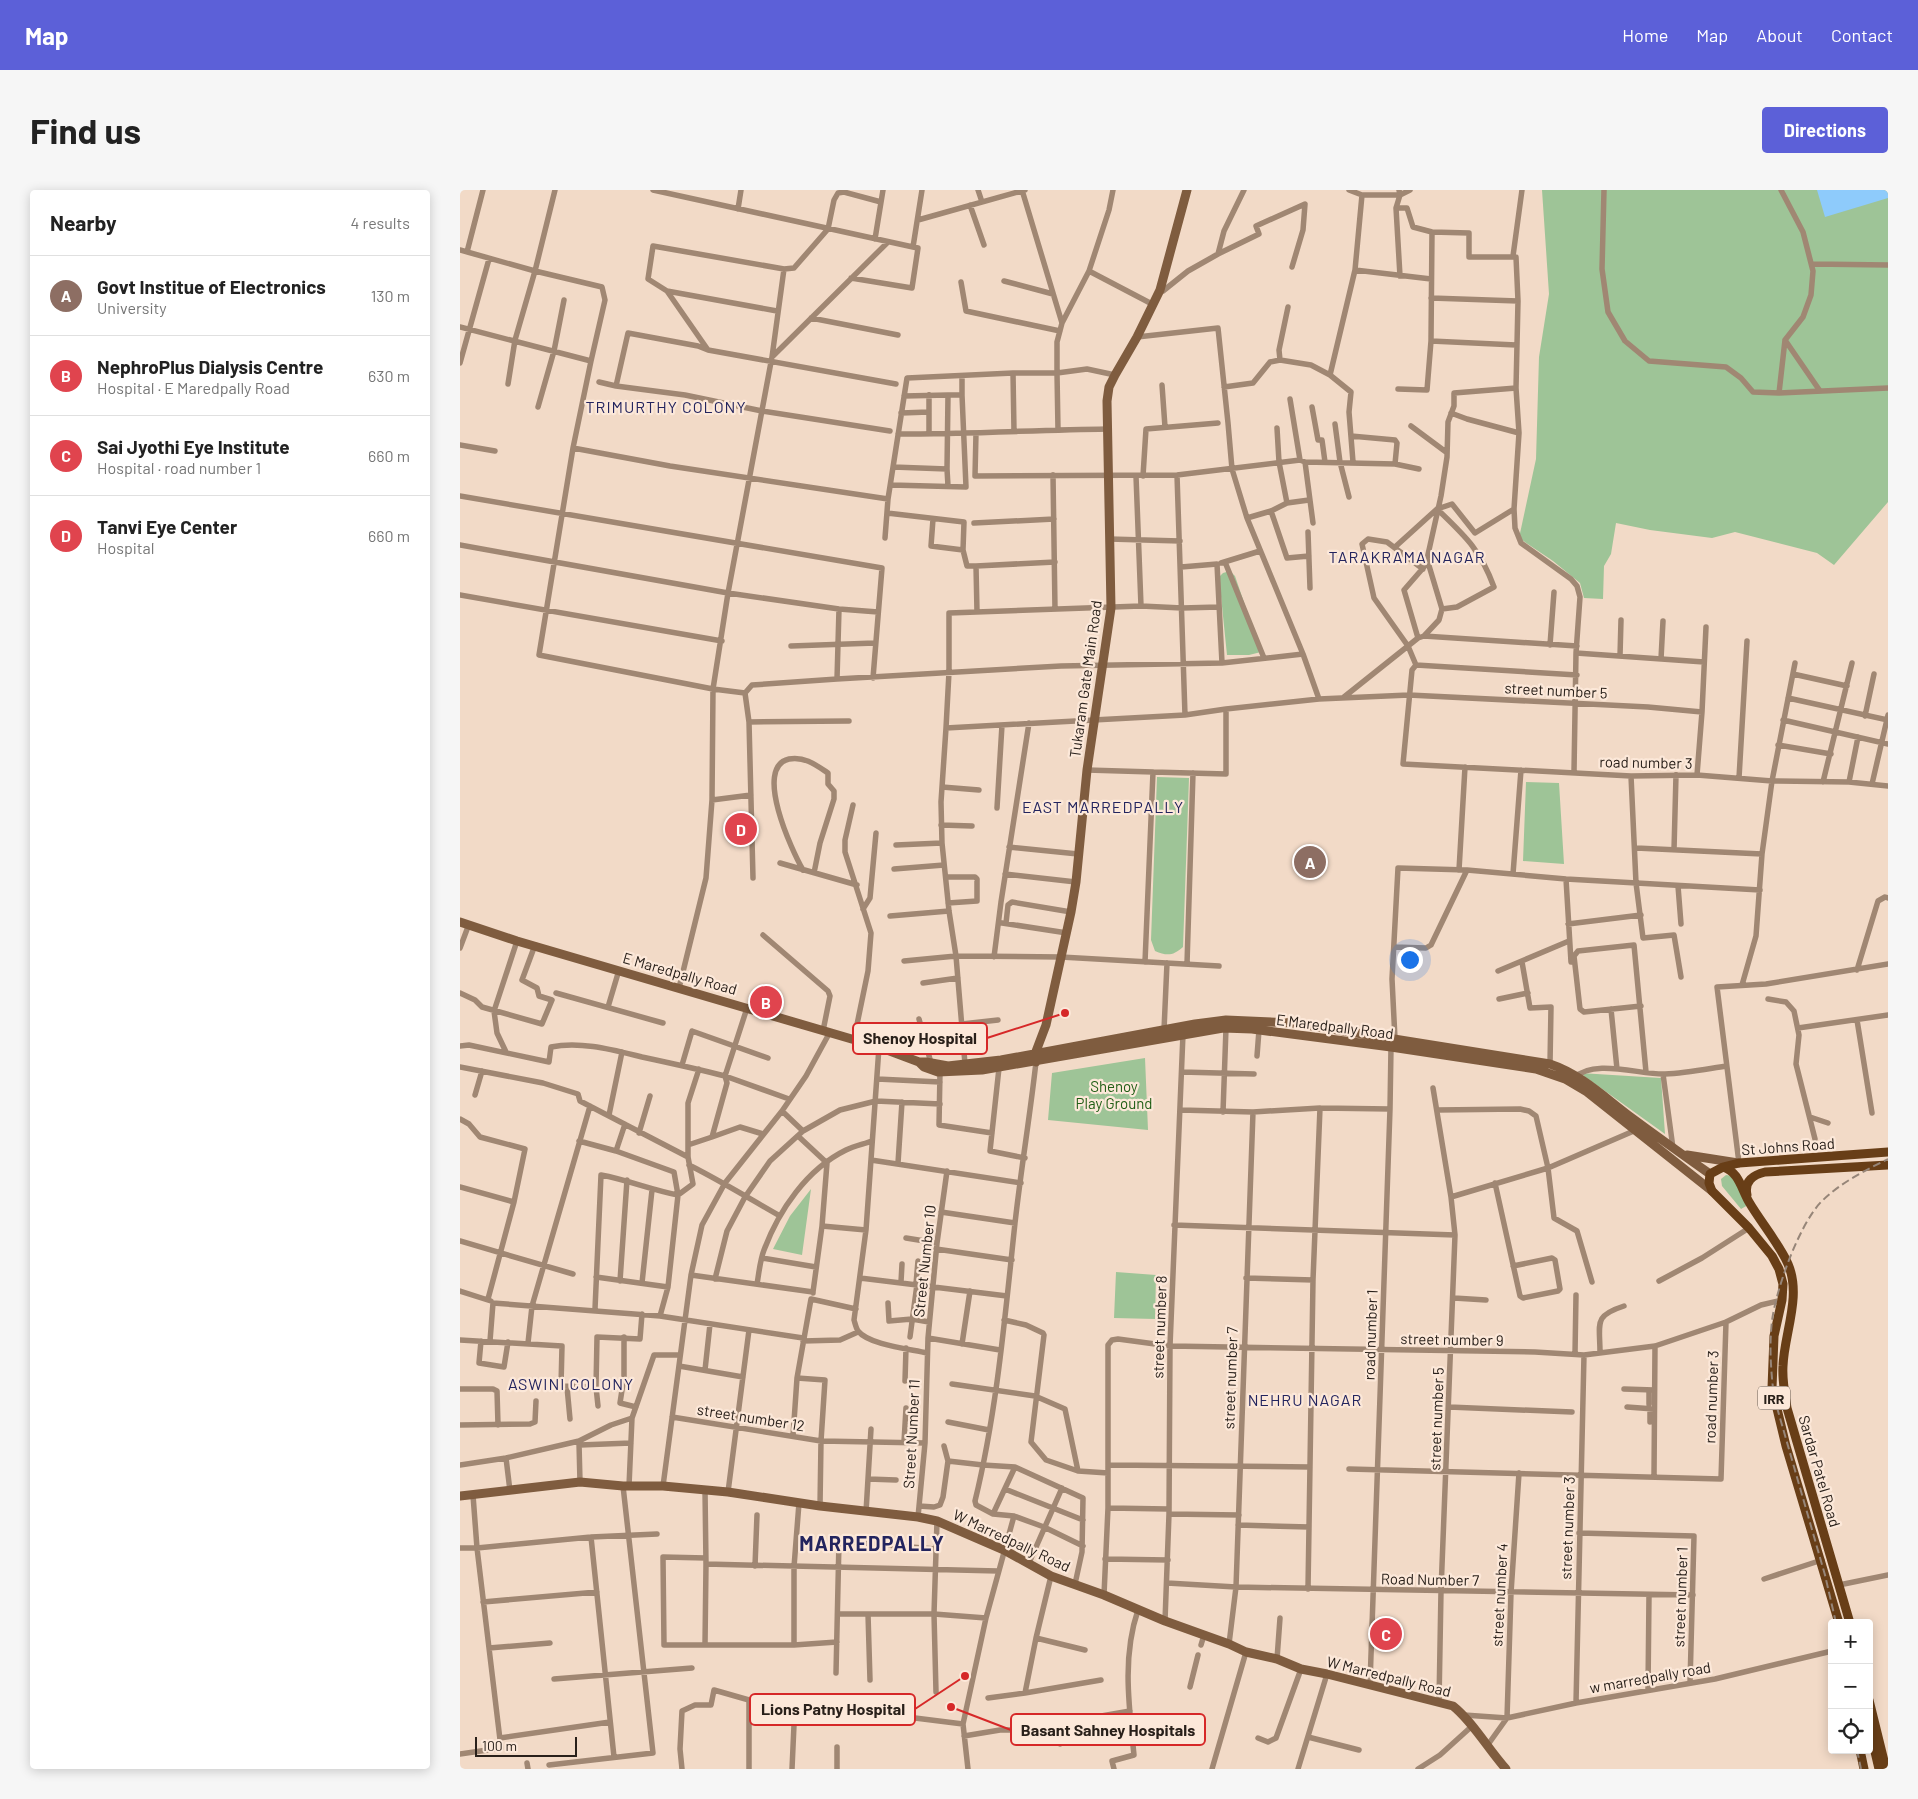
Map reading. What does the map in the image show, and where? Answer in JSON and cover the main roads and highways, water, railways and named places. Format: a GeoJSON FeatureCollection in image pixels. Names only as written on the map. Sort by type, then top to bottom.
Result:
{"type":"FeatureCollection","features":[{"type":"Feature","properties":{"kind":"main road","name":"Tukaram Gate Main Road"},"geometry":{"type":"LineString","coordinates":[[1036,1058],[1046,1025],[1067,933],[1076,882],[1086,770],[1111,608],[1107,401],[1115,375],[1137,337],[1160,290],[1187,190]]}},
{"type":"Feature","properties":{"kind":"main road","name":"E Maredpally Road"},"geometry":{"type":"LineString","coordinates":[[464,923],[517,941],[854,1039],[919,1062],[948,1066],[1036,1058]]}},
{"type":"Feature","properties":{"kind":"main road","name":"E Maredpally Road"},"geometry":{"type":"LineString","coordinates":[[1111,1044],[1164,1030],[1226,1020],[1294,1023],[1550,1072],[1574,1078],[1712,1191]]}},
{"type":"Feature","properties":{"kind":"main road","name":"E Maredpally Road"},"geometry":{"type":"LineString","coordinates":[[919,1062],[924,1067],[940,1072],[998,1068],[1036,1058],[1111,1044],[1226,1028],[1393,1043],[1550,1064],[1574,1078],[1710,1174]]}},
{"type":"Feature","properties":{"kind":"main road","name":"St Johns Road"},"geometry":{"type":"LineString","coordinates":[[1710,1174],[1723,1167],[1739,1163],[1888,1151]]}},
{"type":"Feature","properties":{"kind":"main road"},"geometry":{"type":"LineString","coordinates":[[1682,1154],[1739,1163]]}},
{"type":"Feature","properties":{"kind":"main road","name":"St Johns Road"},"geometry":{"type":"LineString","coordinates":[[1748,1201],[1746,1189],[1749,1180],[1756,1174],[1888,1164]]}},
{"type":"Feature","properties":{"kind":"main road","name":"Sardar Patel Road"},"geometry":{"type":"LineString","coordinates":[[1723,1167],[1731,1170],[1736,1176],[1748,1201],[1788,1264],[1793,1302],[1782,1367],[1787,1408],[1849,1619]]}},
{"type":"Feature","properties":{"kind":"main road"},"geometry":{"type":"LineString","coordinates":[[1710,1174],[1709,1183],[1712,1191]]}},
{"type":"Feature","properties":{"kind":"main road","name":"Sardar Patel Road"},"geometry":{"type":"LineString","coordinates":[[1712,1191],[1749,1228],[1772,1256],[1779,1269],[1783,1284],[1782,1300],[1774,1336],[1772,1388],[1786,1446],[1822,1560],[1838,1619]]}},
{"type":"Feature","properties":{"kind":"main road","name":"W Marredpally Road"},"geometry":{"type":"LineString","coordinates":[[460,1496],[580,1482],[626,1486],[663,1486],[728,1492],[937,1521],[1004,1550],[1051,1576],[1104,1594],[1138,1610],[1246,1652],[1277,1659],[1301,1669],[1370,1684],[1453,1706],[1464,1715],[1503,1768]]}},
{"type":"Feature","properties":{"kind":"main road"},"geometry":{"type":"LineString","coordinates":[[1871,1709],[1885,1767]]}},
{"type":"Feature","properties":{"kind":"main road"},"geometry":{"type":"LineString","coordinates":[[1873,1737],[1885,1767]]}},
{"type":"Feature","properties":{"kind":"main road"},"geometry":{"type":"LineString","coordinates":[[1861,1754],[1864,1769]]}},
{"type":"Feature","properties":{"kind":"main road"},"geometry":{"type":"LineString","coordinates":[[1870,1754],[1874,1769]]}},
{"type":"Feature","properties":{"kind":"water"},"geometry":{"type":"Polygon","coordinates":[[[1817,190],[1888,190],[1888,198],[1825,217],[1817,190]]]}},
{"type":"Feature","properties":{"kind":"railway"},"geometry":{"type":"LineString","coordinates":[[1835,1619],[1825,1575],[1774,1397],[1771,1359],[1772,1321],[1783,1275],[1797,1241],[1813,1212],[1821,1202],[1844,1183],[1888,1159]]}},
{"type":"Feature","properties":{"kind":"railway"},"geometry":{"type":"LineString","coordinates":[[1858,1754],[1861,1769]]}},
{"type":"Feature","properties":{"kind":"place","name":"Tanvi Eye Center"},"geometry":{"type":"Point","coordinates":[741,829]}},
{"type":"Feature","properties":{"kind":"place","name":"Govt Institue of Electronics"},"geometry":{"type":"Point","coordinates":[1310,862]}},
{"type":"Feature","properties":{"kind":"place","name":"NephroPlus Dialysis Centre"},"geometry":{"type":"Point","coordinates":[766,1002]}},
{"type":"Feature","properties":{"kind":"place","name":"Shenoy Hospital"},"geometry":{"type":"Point","coordinates":[1065,1013]}},
{"type":"Feature","properties":{"kind":"place","name":"Sai Jyothi Eye Institute"},"geometry":{"type":"Point","coordinates":[1386,1634]}},
{"type":"Feature","properties":{"kind":"place","name":"Lions Patny Hospital"},"geometry":{"type":"Point","coordinates":[965,1676]}},
{"type":"Feature","properties":{"kind":"place","name":"Basant Sahney Hospitals"},"geometry":{"type":"Point","coordinates":[951,1707]}},
{"type":"Feature","properties":{"kind":"district","name":"TRIMURTHY COLONY"},"geometry":{"type":"Point","coordinates":[666,406]}},
{"type":"Feature","properties":{"kind":"district","name":"TARAKRAMA NAGAR"},"geometry":{"type":"Point","coordinates":[1407,556]}},
{"type":"Feature","properties":{"kind":"district","name":"EAST MARREDPALLY"},"geometry":{"type":"Point","coordinates":[1103,806]}},
{"type":"Feature","properties":{"kind":"district","name":"ASWINI COLONY"},"geometry":{"type":"Point","coordinates":[571,1383]}},
{"type":"Feature","properties":{"kind":"district","name":"NEHRU NAGAR"},"geometry":{"type":"Point","coordinates":[1305,1399]}},
{"type":"Feature","properties":{"kind":"district","name":"MARREDPALLY"},"geometry":{"type":"Point","coordinates":[872,1543]}},
{"type":"Feature","properties":{"kind":"park label","name":"Shenoy Play Ground"},"geometry":{"type":"Point","coordinates":[1114,1094]}}]}
